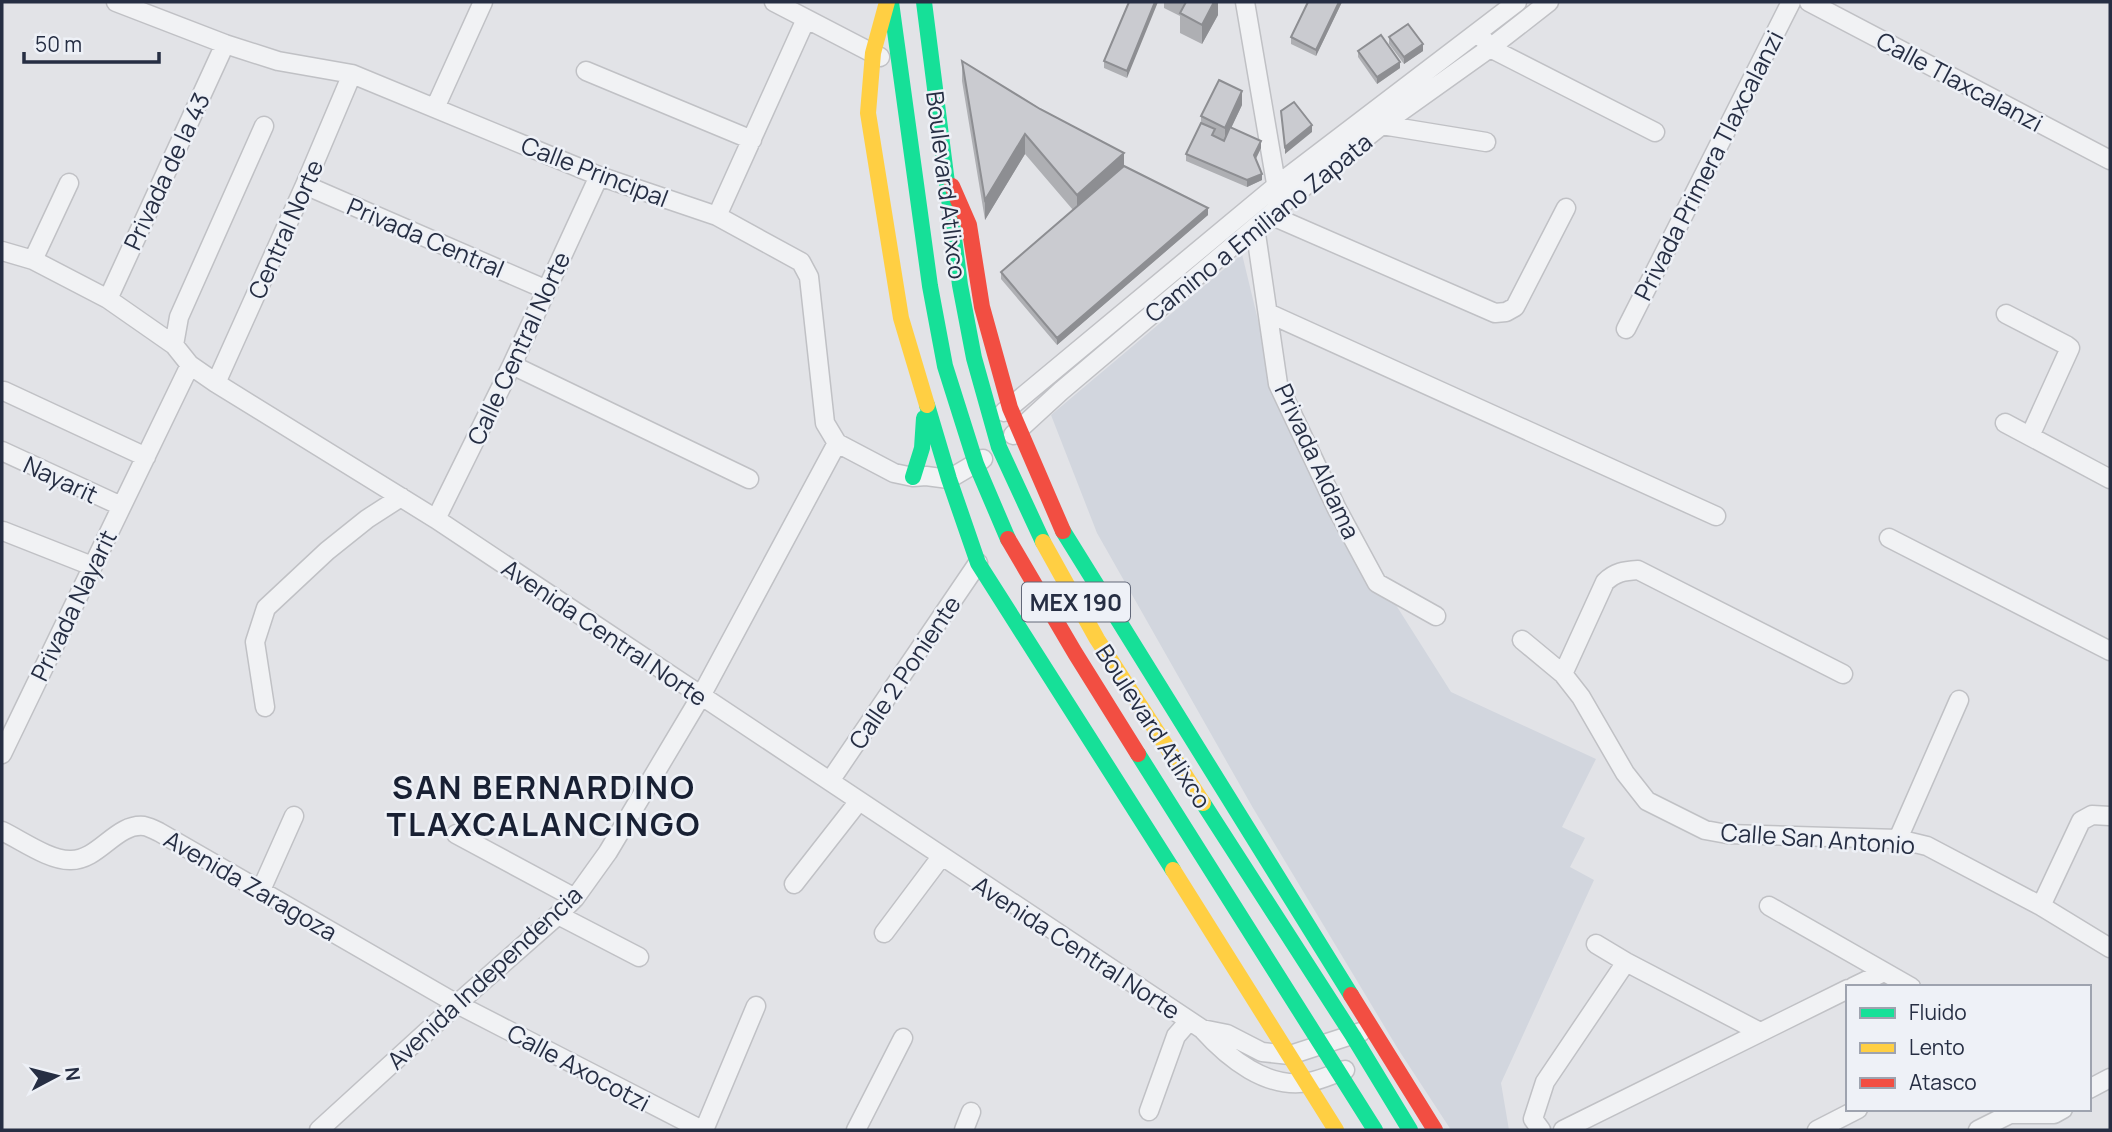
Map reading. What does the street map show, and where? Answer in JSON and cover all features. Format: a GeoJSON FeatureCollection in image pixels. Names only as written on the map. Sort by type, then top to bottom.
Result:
{"type":"FeatureCollection","features":[{"type":"Feature","properties":{"kind":"main road"},"geometry":{"type":"LineString","coordinates":[[889,2],[873,53],[868,113],[901,318],[978,563],[1336,1130]]}},
{"type":"Feature","properties":{"kind":"main road","name":"MEX 190"},"geometry":{"type":"LineString","coordinates":[[889,2],[930,286],[945,366],[976,464],[1010,545],[1075,653],[1376,1130]]}},
{"type":"Feature","properties":{"kind":"main road","name":"Boulevard Atlixco"},"geometry":{"type":"LineString","coordinates":[[923,2],[960,285],[974,358],[999,447],[1039,536],[1097,639],[1369,1061],[1410,1130]]}},
{"type":"Feature","properties":{"kind":"main road"},"geometry":{"type":"LineString","coordinates":[[944,169],[970,225],[982,307],[1010,408],[1061,527],[1435,1130]]}},
{"type":"Feature","properties":{"kind":"main road"},"geometry":{"type":"LineString","coordinates":[[919,477],[925,437],[922,388]]}},
{"type":"Feature","properties":{"kind":"street","name":"Calle Principal"},"geometry":{"type":"LineString","coordinates":[[116,2],[225,44],[278,61],[352,74],[599,176],[717,216],[801,261],[809,277],[825,423],[837,443]]}},
{"type":"Feature","properties":{"kind":"street"},"geometry":{"type":"LineString","coordinates":[[435,108],[483,2]]}},
{"type":"Feature","properties":{"kind":"street"},"geometry":{"type":"LineString","coordinates":[[774,2],[873,53],[901,71]]}},
{"type":"Feature","properties":{"kind":"street"},"geometry":{"type":"LineString","coordinates":[[1245,2],[1276,186],[1275,211],[1495,313],[1506,312],[1515,307],[1566,208]]}},
{"type":"Feature","properties":{"kind":"street","name":"Camino a Emiliano Zapata"},"geometry":{"type":"LineString","coordinates":[[968,440],[1276,186],[1517,2]]}},
{"type":"Feature","properties":{"kind":"street","name":"Camino a Emiliano Zapata"},"geometry":{"type":"LineString","coordinates":[[976,464],[1255,227],[1382,125],[1549,2]]}},
{"type":"Feature","properties":{"kind":"street","name":"Privada Primera Tlaxcalanzi"},"geometry":{"type":"LineString","coordinates":[[1626,329],[1791,2]]}},
{"type":"Feature","properties":{"kind":"street","name":"Calle Tlaxcalanzi"},"geometry":{"type":"LineString","coordinates":[[1809,2],[2110,160]]}},
{"type":"Feature","properties":{"kind":"street"},"geometry":{"type":"LineString","coordinates":[[717,216],[806,19]]}},
{"type":"Feature","properties":{"kind":"street"},"geometry":{"type":"LineString","coordinates":[[1479,32],[1490,48],[1655,132]]}},
{"type":"Feature","properties":{"kind":"street","name":"Privada de la 43"},"geometry":{"type":"LineString","coordinates":[[108,299],[225,44]]}},
{"type":"Feature","properties":{"kind":"street"},"geometry":{"type":"LineString","coordinates":[[586,71],[752,140]]}},
{"type":"Feature","properties":{"kind":"street","name":"Central Norte"},"geometry":{"type":"LineString","coordinates":[[216,383],[352,74]]}},
{"type":"Feature","properties":{"kind":"street"},"geometry":{"type":"LineString","coordinates":[[1382,125],[1486,142]]}},
{"type":"Feature","properties":{"kind":"street"},"geometry":{"type":"LineString","coordinates":[[174,345],[179,317],[264,126]]}},
{"type":"Feature","properties":{"kind":"street","name":"Calle Central Norte"},"geometry":{"type":"LineString","coordinates":[[436,519],[512,365],[599,176]]}},
{"type":"Feature","properties":{"kind":"street"},"geometry":{"type":"LineString","coordinates":[[33,260],[69,183]]}},
{"type":"Feature","properties":{"kind":"street","name":"Privada Central"},"geometry":{"type":"LineString","coordinates":[[305,185],[547,290]]}},
{"type":"Feature","properties":{"kind":"street","name":"Privada Aldama"},"geometry":{"type":"LineString","coordinates":[[1255,227],[1278,384],[1337,509],[1377,583],[1436,616]]}},
{"type":"Feature","properties":{"kind":"street","name":"Avenida Central Norte"},"geometry":{"type":"LineString","coordinates":[[2,251],[33,260],[108,299],[174,345],[190,365],[216,383],[436,519],[1196,1025],[1222,1051],[1254,1072],[1282,1082],[1308,1083],[1387,1053]]}},
{"type":"Feature","properties":{"kind":"street"},"geometry":{"type":"LineString","coordinates":[[1268,313],[1716,516]]}},
{"type":"Feature","properties":{"kind":"street"},"geometry":{"type":"LineString","coordinates":[[2006,314],[2070,348],[2030,436]]}},
{"type":"Feature","properties":{"kind":"street","name":"Privada Nayarit"},"geometry":{"type":"LineString","coordinates":[[2,754],[190,365]]}},
{"type":"Feature","properties":{"kind":"street"},"geometry":{"type":"LineString","coordinates":[[512,365],[749,479]]}},
{"type":"Feature","properties":{"kind":"street"},"geometry":{"type":"LineString","coordinates":[[4,391],[146,457]]}},
{"type":"Feature","properties":{"kind":"street"},"geometry":{"type":"LineString","coordinates":[[2005,423],[2110,479]]}},
{"type":"Feature","properties":{"kind":"street"},"geometry":{"type":"LineString","coordinates":[[919,477],[968,440]]}},
{"type":"Feature","properties":{"kind":"street"},"geometry":{"type":"LineString","coordinates":[[837,443],[894,473],[919,477],[950,479],[976,464]]}},
{"type":"Feature","properties":{"kind":"street","name":"Avenida Independencia"},"geometry":{"type":"LineString","coordinates":[[319,1130],[575,898],[608,852],[701,696],[837,443]]}},
{"type":"Feature","properties":{"kind":"street","name":"Nayarit"},"geometry":{"type":"LineString","coordinates":[[2,451],[121,506]]}},
{"type":"Feature","properties":{"kind":"street"},"geometry":{"type":"LineString","coordinates":[[265,707],[255,642],[266,608],[359,524],[401,498]]}},
{"type":"Feature","properties":{"kind":"street"},"geometry":{"type":"LineString","coordinates":[[3,531],[92,566]]}},
{"type":"Feature","properties":{"kind":"street"},"geometry":{"type":"LineString","coordinates":[[1889,538],[2110,651]]}},
{"type":"Feature","properties":{"kind":"street","name":"Calle 2 Poniente"},"geometry":{"type":"LineString","coordinates":[[830,781],[978,563]]}},
{"type":"Feature","properties":{"kind":"street"},"geometry":{"type":"LineString","coordinates":[[1563,674],[1605,582],[1613,574],[1638,570],[1843,674]]}},
{"type":"Feature","properties":{"kind":"street","name":"Calle San Antonio"},"geometry":{"type":"LineString","coordinates":[[1522,640],[1563,674],[1581,697],[1625,773],[1647,801],[1705,830],[1727,834],[1898,839],[1927,846],[2041,906],[2110,948]]}},
{"type":"Feature","properties":{"kind":"street"},"geometry":{"type":"LineString","coordinates":[[1898,839],[1959,701]]}},
{"type":"Feature","properties":{"kind":"street"},"geometry":{"type":"LineString","coordinates":[[794,884],[859,801]]}},
{"type":"Feature","properties":{"kind":"street"},"geometry":{"type":"LineString","coordinates":[[2041,906],[2081,821],[2092,815],[2110,816]]}},
{"type":"Feature","properties":{"kind":"street"},"geometry":{"type":"LineString","coordinates":[[261,890],[294,816]]}},
{"type":"Feature","properties":{"kind":"street","name":"Avenida Zaragoza"},"geometry":{"type":"LineString","coordinates":[[2,831],[53,857],[73,860],[92,852],[127,829],[144,826],[261,890],[457,1004]]}},
{"type":"Feature","properties":{"kind":"street"},"geometry":{"type":"LineString","coordinates":[[456,834],[575,898]]}},
{"type":"Feature","properties":{"kind":"street"},"geometry":{"type":"LineString","coordinates":[[884,933],[941,857]]}},
{"type":"Feature","properties":{"kind":"street"},"geometry":{"type":"LineString","coordinates":[[1769,906],[1907,985]]}},
{"type":"Feature","properties":{"kind":"street"},"geometry":{"type":"LineString","coordinates":[[558,915],[639,957]]}},
{"type":"Feature","properties":{"kind":"street"},"geometry":{"type":"LineString","coordinates":[[1596,944],[1760,1032]]}},
{"type":"Feature","properties":{"kind":"street"},"geometry":{"type":"LineString","coordinates":[[1541,1130],[1533,1119],[1545,1082],[1626,962]]}},
{"type":"Feature","properties":{"kind":"street"},"geometry":{"type":"LineString","coordinates":[[1856,985],[1884,972]]}},
{"type":"Feature","properties":{"kind":"street"},"geometry":{"type":"LineString","coordinates":[[1563,1130],[1846,990]]}},
{"type":"Feature","properties":{"kind":"street","name":"Calle Axocotzi"},"geometry":{"type":"LineString","coordinates":[[457,1004],[668,1123],[703,1130]]}},
{"type":"Feature","properties":{"kind":"street"},"geometry":{"type":"LineString","coordinates":[[703,1130],[756,1006]]}},
{"type":"Feature","properties":{"kind":"street"},"geometry":{"type":"LineString","coordinates":[[1149,1111],[1176,1036],[1196,1025]]}},
{"type":"Feature","properties":{"kind":"street","name":"Avenida Central Norte"},"geometry":{"type":"LineString","coordinates":[[1196,1025],[1227,1034],[1262,1052],[1290,1055],[1371,1028]]}},
{"type":"Feature","properties":{"kind":"street"},"geometry":{"type":"LineString","coordinates":[[856,1130],[903,1038]]}},
{"type":"Feature","properties":{"kind":"street"},"geometry":{"type":"LineString","coordinates":[[1817,1130],[1854,1111]]}},
{"type":"Feature","properties":{"kind":"street"},"geometry":{"type":"LineString","coordinates":[[1978,1130],[2017,1112],[2054,1114],[2059,1111]]}},
{"type":"Feature","properties":{"kind":"street"},"geometry":{"type":"LineString","coordinates":[[964,1130],[971,1112]]}},
{"type":"Feature","properties":{"kind":"shaded area"},"geometry":{"type":"Polygon","coordinates":[[[1242,254],[1264,345],[1313,454],[1389,594],[1451,692],[1596,759],[1562,827],[1585,838],[1570,867],[1594,880],[1501,1083],[1509,1130],[1451,1130],[1398,1049],[1253,808],[1097,533],[1051,415],[1242,254]]]}},
{"type":"Feature","properties":{"kind":"building"},"geometry":{"type":"Polygon","coordinates":[[[1129,2],[1155,2],[1127,71],[1104,61],[1129,2]]]}},
{"type":"Feature","properties":{"kind":"building"},"geometry":{"type":"Polygon","coordinates":[[[1186,2],[1214,2],[1202,25],[1180,13],[1186,2]]]}},
{"type":"Feature","properties":{"kind":"building"},"geometry":{"type":"Polygon","coordinates":[[[1308,2],[1339,2],[1316,50],[1291,37],[1308,2]]]}},
{"type":"Feature","properties":{"kind":"building"},"geometry":{"type":"Polygon","coordinates":[[[1408,24],[1423,44],[1404,57],[1389,37],[1408,24]]]}},
{"type":"Feature","properties":{"kind":"building"},"geometry":{"type":"Polygon","coordinates":[[[1381,35],[1400,62],[1377,77],[1358,51],[1381,35]]]}},
{"type":"Feature","properties":{"kind":"building"},"geometry":{"type":"Polygon","coordinates":[[[962,61],[1040,109],[1124,153],[1077,195],[1025,134],[985,200],[962,61]]]}},
{"type":"Feature","properties":{"kind":"building"},"geometry":{"type":"Polygon","coordinates":[[[1219,80],[1242,91],[1225,128],[1201,116],[1219,80]]]}},
{"type":"Feature","properties":{"kind":"building"},"geometry":{"type":"Polygon","coordinates":[[[1294,102],[1312,125],[1285,147],[1281,111],[1294,102]]]}},
{"type":"Feature","properties":{"kind":"building"},"geometry":{"type":"Polygon","coordinates":[[[1201,123],[1215,129],[1212,135],[1224,141],[1230,127],[1261,141],[1254,155],[1262,174],[1247,180],[1186,154],[1201,123]]]}},
{"type":"Feature","properties":{"kind":"building"},"geometry":{"type":"Polygon","coordinates":[[[1124,166],[1208,208],[1057,338],[1001,272],[1124,166]]]}},
{"type":"Feature","properties":{"kind":"traffic: fast"},"geometry":{"type":"LineString","coordinates":[[891,2],[930,286],[945,366],[976,464],[1008,539]]}},
{"type":"Feature","properties":{"kind":"traffic: fast"},"geometry":{"type":"LineString","coordinates":[[924,2],[960,285],[974,358],[999,447],[1043,542]]}},
{"type":"Feature","properties":{"kind":"traffic: fast"},"geometry":{"type":"LineString","coordinates":[[927,405],[978,563],[1173,870]]}},
{"type":"Feature","properties":{"kind":"traffic: fast"},"geometry":{"type":"LineString","coordinates":[[913,477],[922,448],[924,418]]}},
{"type":"Feature","properties":{"kind":"traffic: fast"},"geometry":{"type":"LineString","coordinates":[[1063,531],[1351,995]]}},
{"type":"Feature","properties":{"kind":"traffic: fast"},"geometry":{"type":"LineString","coordinates":[[1138,754],[1375,1130]]}},
{"type":"Feature","properties":{"kind":"traffic: fast"},"geometry":{"type":"LineString","coordinates":[[1203,803],[1353,1036],[1410,1130]]}},
{"type":"Feature","properties":{"kind":"traffic: slow"},"geometry":{"type":"LineString","coordinates":[[887,2],[873,53],[868,113],[901,318],[927,405]]}},
{"type":"Feature","properties":{"kind":"traffic: slow"},"geometry":{"type":"LineString","coordinates":[[1043,542],[1097,639],[1203,803]]}},
{"type":"Feature","properties":{"kind":"traffic: slow"},"geometry":{"type":"LineString","coordinates":[[1173,870],[1336,1130]]}},
{"type":"Feature","properties":{"kind":"traffic: jam"},"geometry":{"type":"LineString","coordinates":[[952,186],[969,225],[982,307],[1010,408],[1063,531]]}},
{"type":"Feature","properties":{"kind":"traffic: jam"},"geometry":{"type":"LineString","coordinates":[[1008,539],[1138,754]]}},
{"type":"Feature","properties":{"kind":"traffic: jam"},"geometry":{"type":"LineString","coordinates":[[1351,995],[1435,1130]]}},
{"type":"Feature","properties":{"kind":"district","name":"SAN BERNARDINO TLAXCALANCINGO"},"geometry":{"type":"Point","coordinates":[544,806]}}]}
